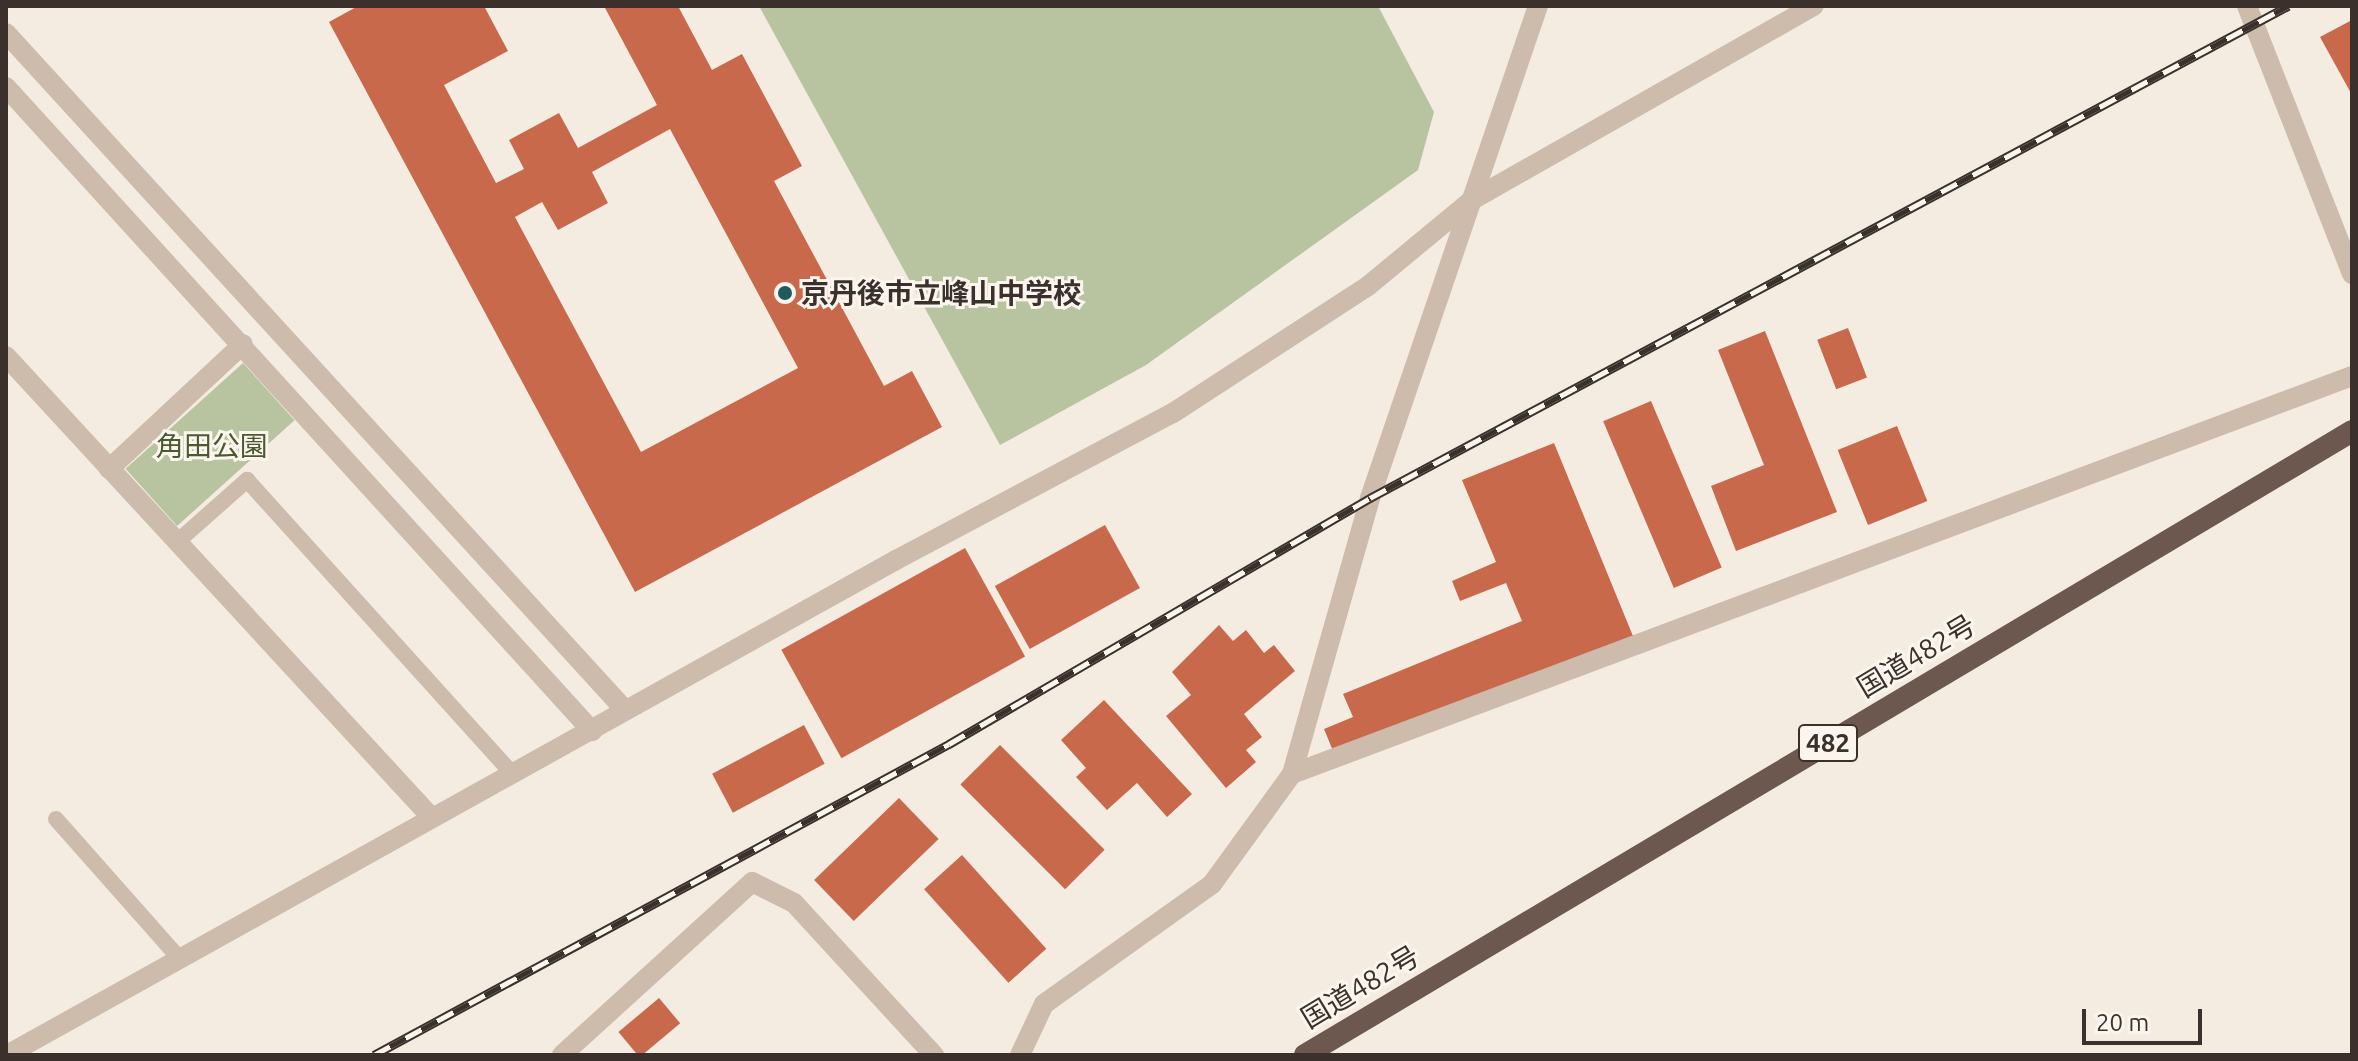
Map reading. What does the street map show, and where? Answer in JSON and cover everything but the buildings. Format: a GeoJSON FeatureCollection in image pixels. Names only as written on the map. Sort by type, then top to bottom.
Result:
{"type":"FeatureCollection","features":[{"type":"Feature","properties":{"kind":"highway","name":"国道482号"},"geometry":{"type":"LineString","coordinates":[[1305,1055],[2352,431]]}},
{"type":"Feature","properties":{"kind":"street"},"geometry":{"type":"LineString","coordinates":[[1020,1055],[1044,1004],[1212,884],[1292,774],[1370,498],[1538,6]]}},
{"type":"Feature","properties":{"kind":"street"},"geometry":{"type":"LineString","coordinates":[[7,1055],[511,772],[592,731],[625,710],[1173,413],[1368,286],[1472,200],[1814,6]]}},
{"type":"Feature","properties":{"kind":"street"},"geometry":{"type":"LineString","coordinates":[[2247,6],[2352,274]]}},
{"type":"Feature","properties":{"kind":"street"},"geometry":{"type":"LineString","coordinates":[[6,33],[625,710]]}},
{"type":"Feature","properties":{"kind":"street"},"geometry":{"type":"LineString","coordinates":[[6,87],[592,731]]}},
{"type":"Feature","properties":{"kind":"street"},"geometry":{"type":"LineString","coordinates":[[109,469],[243,344]]}},
{"type":"Feature","properties":{"kind":"street"},"geometry":{"type":"LineString","coordinates":[[6,356],[432,818]]}},
{"type":"Feature","properties":{"kind":"street"},"geometry":{"type":"LineString","coordinates":[[1292,774],[2352,376]]}},
{"type":"Feature","properties":{"kind":"street"},"geometry":{"type":"LineString","coordinates":[[562,1055],[752,882],[794,903],[934,1055]]}},
{"type":"Feature","properties":{"kind":"lane"},"geometry":{"type":"LineString","coordinates":[[177,542],[247,480],[511,772]]}},
{"type":"Feature","properties":{"kind":"lane"},"geometry":{"type":"LineString","coordinates":[[56,819],[180,959]]}},
{"type":"Feature","properties":{"kind":"green space"},"geometry":{"type":"Polygon","coordinates":[[[759,6],[1378,6],[1434,112],[1418,170],[1146,365],[1000,445],[759,6]]]}},
{"type":"Feature","properties":{"kind":"green space","name":"角田公園"},"geometry":{"type":"Polygon","coordinates":[[[243,363],[295,420],[177,526],[126,469],[243,363]]]}},
{"type":"Feature","properties":{"kind":"railway"},"geometry":{"type":"LineString","coordinates":[[374,1055],[949,744],[1370,498],[2288,6]]}},
{"type":"Feature","properties":{"kind":"place","name":"京丹後市立峰山中学校"},"geometry":{"type":"Point","coordinates":[785,293]}}]}
